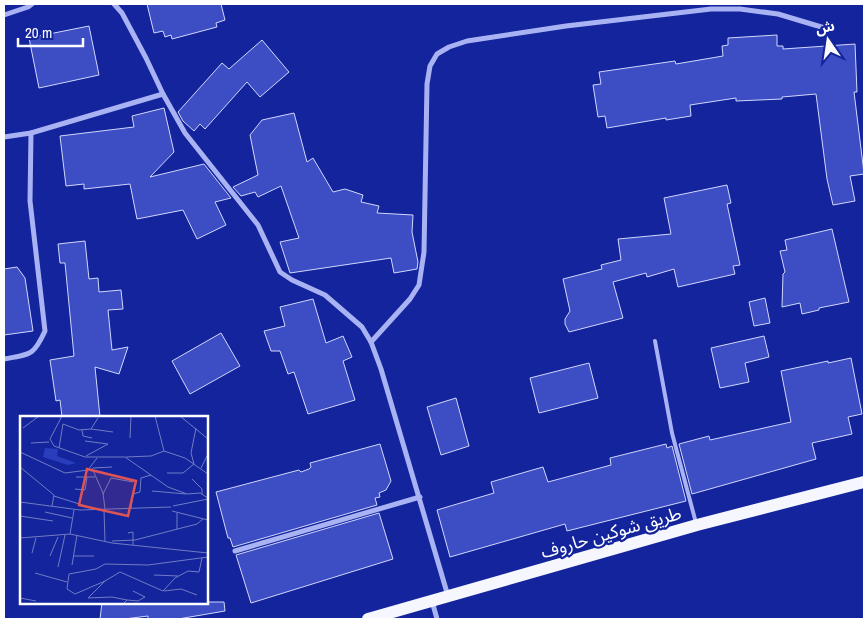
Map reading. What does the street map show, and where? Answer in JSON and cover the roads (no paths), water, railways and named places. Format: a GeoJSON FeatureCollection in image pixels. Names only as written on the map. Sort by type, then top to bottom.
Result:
{"type":"FeatureCollection","features":[{"type":"Feature","properties":{"kind":"main road","name":"طريق شوكين حاروف"},"geometry":{"type":"LineString","coordinates":[[368,619],[697,525],[864,482]]}},
{"type":"Feature","properties":{"kind":"street"},"geometry":{"type":"LineString","coordinates":[[4,15],[32,4]]}},
{"type":"Feature","properties":{"kind":"street"},"geometry":{"type":"LineString","coordinates":[[114,4],[122,13],[185,133],[258,225],[280,272],[292,280],[325,295],[362,327],[371,342],[420,497],[448,597]]}},
{"type":"Feature","properties":{"kind":"street"},"geometry":{"type":"LineString","coordinates":[[371,342],[410,299],[419,284],[424,252],[427,84],[430,66],[437,54],[449,47],[467,41],[566,26],[710,9],[740,9],[778,14],[828,29]]}},
{"type":"Feature","properties":{"kind":"street"},"geometry":{"type":"LineString","coordinates":[[4,137],[31,133],[163,94]]}},
{"type":"Feature","properties":{"kind":"street"},"geometry":{"type":"LineString","coordinates":[[4,359],[31,354],[38,347],[45,331],[30,201],[31,133]]}},
{"type":"Feature","properties":{"kind":"street"},"geometry":{"type":"LineString","coordinates":[[235,551],[420,497]]}},
{"type":"Feature","properties":{"kind":"street"},"geometry":{"type":"LineString","coordinates":[[432,601],[437,619]]}},
{"type":"Feature","properties":{"kind":"lane"},"geometry":{"type":"LineString","coordinates":[[655,342],[672,433],[697,525]]}}]}
